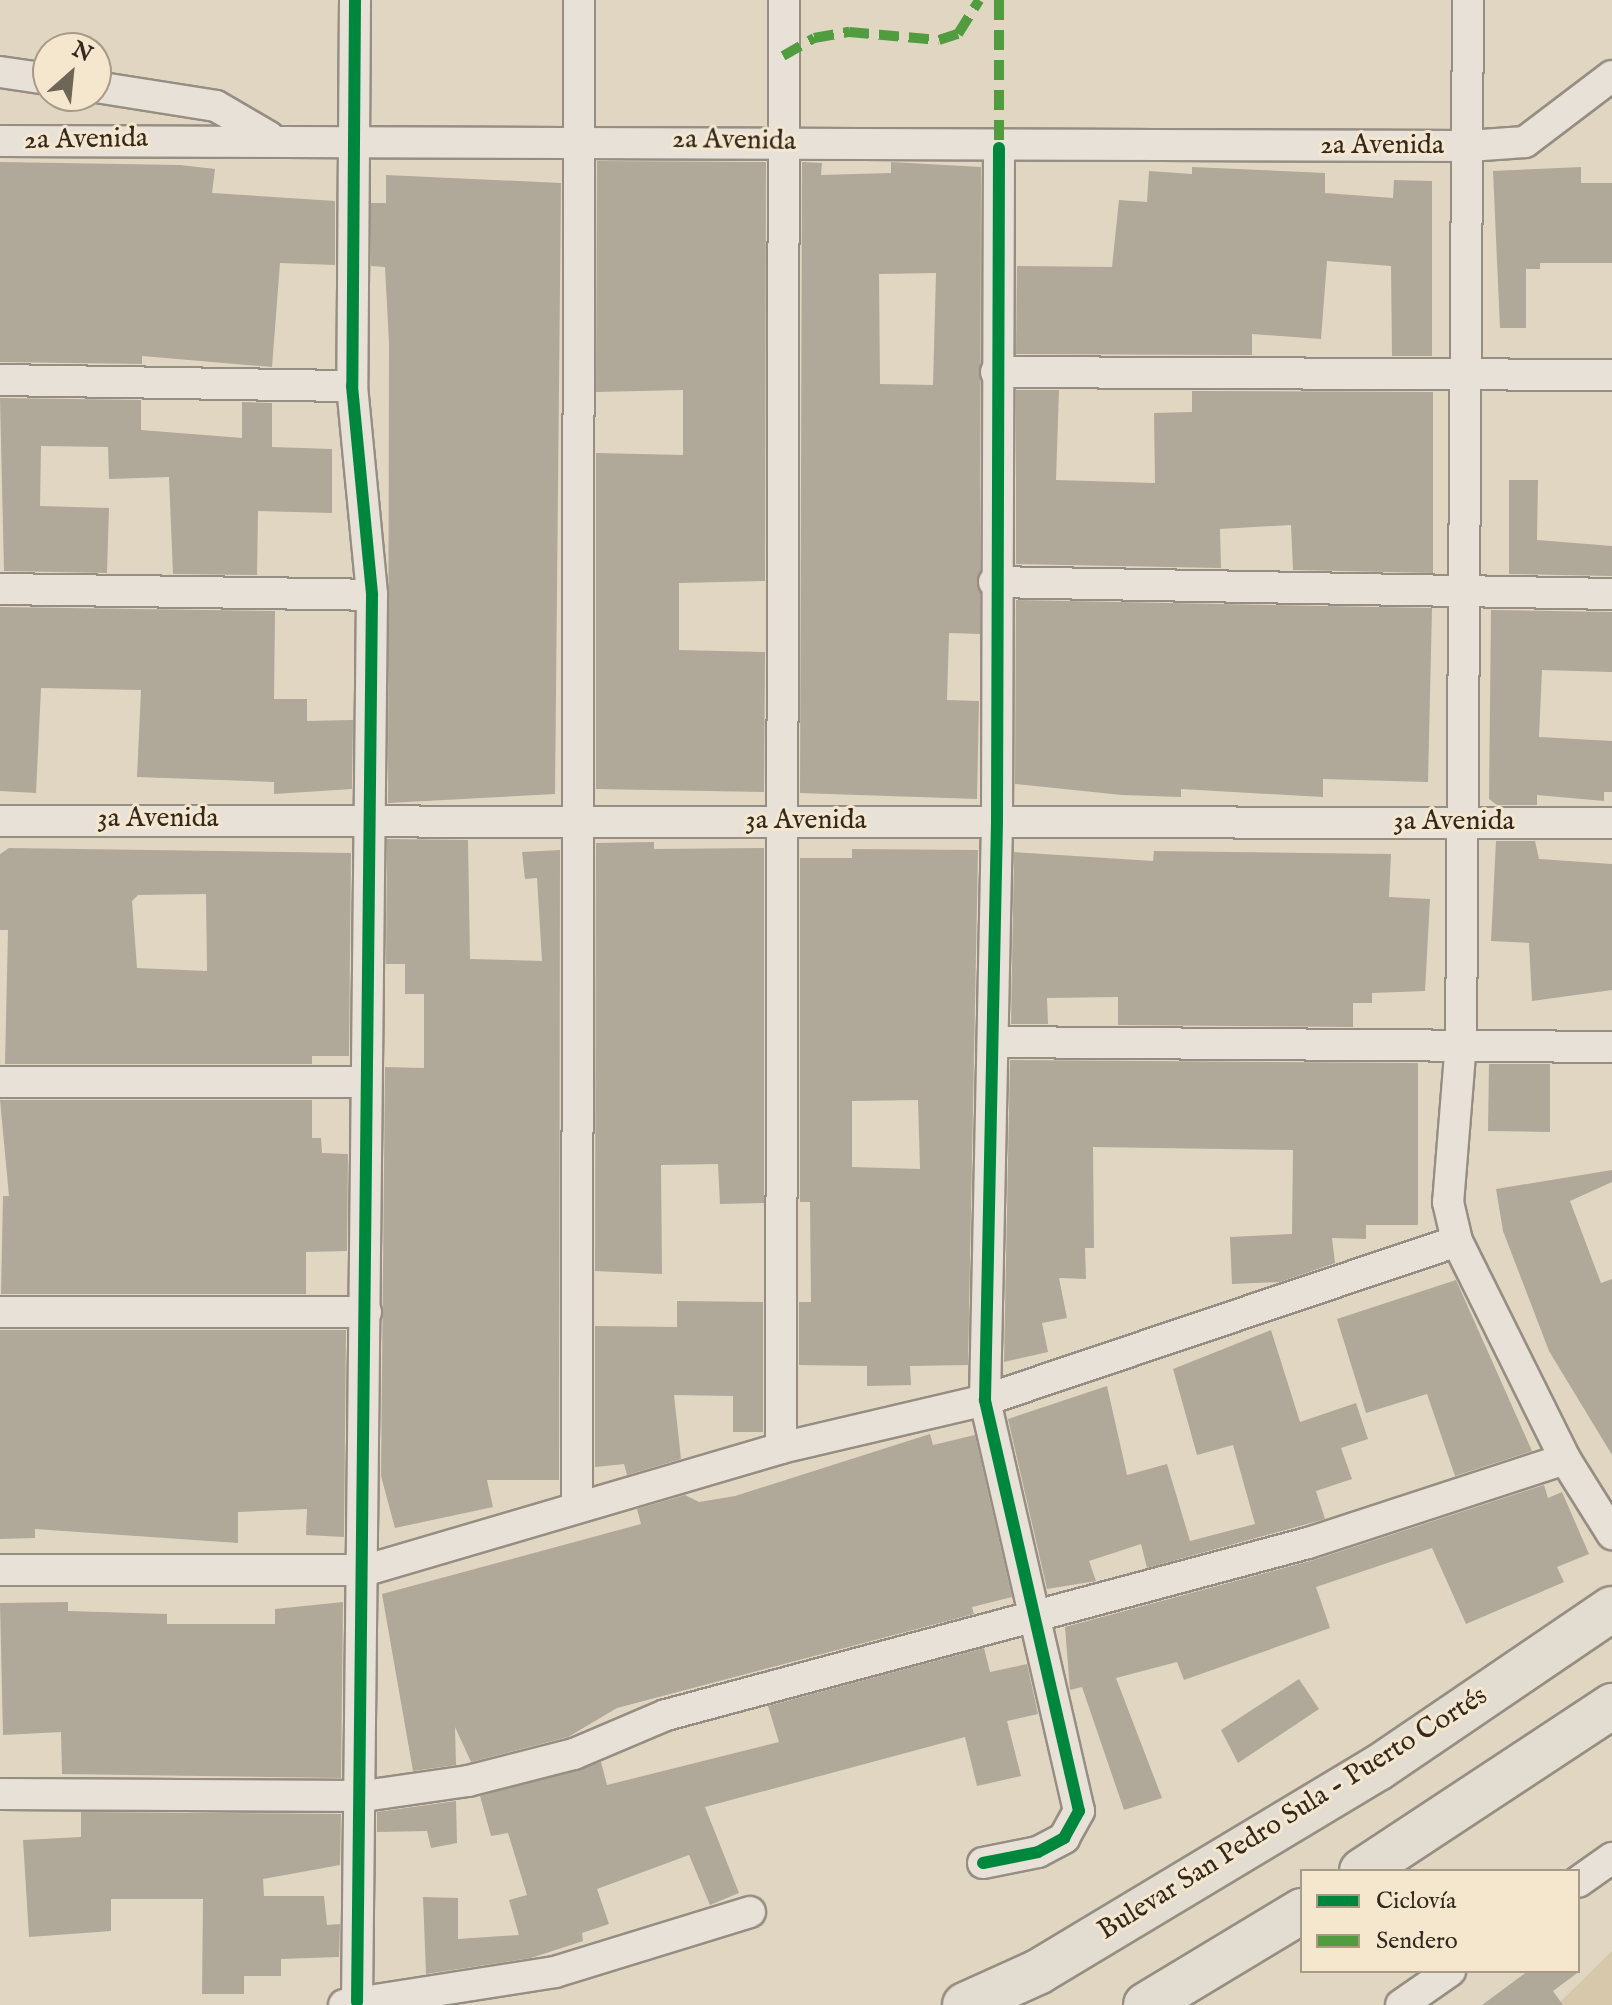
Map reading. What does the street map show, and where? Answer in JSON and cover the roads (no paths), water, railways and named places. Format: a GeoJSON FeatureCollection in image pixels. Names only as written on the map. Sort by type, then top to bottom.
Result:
{"type":"FeatureCollection","features":[{"type":"Feature","properties":{"kind":"highway","name":"Bulevar San Pedro Sula - Puerto Cortés"},"geometry":{"type":"LineString","coordinates":[[965,2005],[1038,1972],[1378,1768],[1612,1609]]}},
{"type":"Feature","properties":{"kind":"highway"},"geometry":{"type":"LineString","coordinates":[[1365,1869],[1612,1706]]}},
{"type":"Feature","properties":{"kind":"highway"},"geometry":{"type":"LineString","coordinates":[[1146,2005],[1300,1912]]}},
{"type":"Feature","properties":{"kind":"street"},"geometry":{"type":"LineString","coordinates":[[355,0],[352,386],[372,595],[363,1082],[367,1570],[364,1796],[350,2004],[555,1972],[750,1912]]}},
{"type":"Feature","properties":{"kind":"street"},"geometry":{"type":"LineString","coordinates":[[577,1505],[579,0]]}},
{"type":"Feature","properties":{"kind":"street"},"geometry":{"type":"LineString","coordinates":[[781,1448],[784,0]]}},
{"type":"Feature","properties":{"kind":"street"},"geometry":{"type":"LineString","coordinates":[[1468,0],[1463,371],[1461,1044],[1448,1202],[1457,1241],[1565,1459],[1612,1534]]}},
{"type":"Feature","properties":{"kind":"street"},"geometry":{"type":"LineString","coordinates":[[0,72],[32,77]]}},
{"type":"Feature","properties":{"kind":"street","name":"2a Avenida"},"geometry":{"type":"LineString","coordinates":[[0,141],[269,137],[352,144],[579,140],[783,141],[999,148],[1468,146],[1525,142],[1612,76]]}},
{"type":"Feature","properties":{"kind":"street"},"geometry":{"type":"LineString","coordinates":[[112,90],[216,106],[269,137]]}},
{"type":"Feature","properties":{"kind":"street"},"geometry":{"type":"LineString","coordinates":[[983,1863],[1038,1852],[1064,1838],[1079,1811],[1031,1620],[985,1400],[997,821],[994,582],[999,148]]}},
{"type":"Feature","properties":{"kind":"street"},"geometry":{"type":"LineString","coordinates":[[996,372],[1463,371],[1612,375]]}},
{"type":"Feature","properties":{"kind":"street"},"geometry":{"type":"LineString","coordinates":[[0,380],[352,386]]}},
{"type":"Feature","properties":{"kind":"street"},"geometry":{"type":"LineString","coordinates":[[994,582],[1612,594]]}},
{"type":"Feature","properties":{"kind":"street"},"geometry":{"type":"LineString","coordinates":[[0,589],[372,595]]}},
{"type":"Feature","properties":{"kind":"street","name":"3a Avenida"},"geometry":{"type":"LineString","coordinates":[[0,821],[577,818],[1612,823]]}},
{"type":"Feature","properties":{"kind":"street"},"geometry":{"type":"LineString","coordinates":[[993,1042],[1612,1047]]}},
{"type":"Feature","properties":{"kind":"street"},"geometry":{"type":"LineString","coordinates":[[0,1082],[363,1082]]}},
{"type":"Feature","properties":{"kind":"street"},"geometry":{"type":"LineString","coordinates":[[0,1570],[367,1570],[577,1505],[781,1448],[985,1400],[1457,1241]]}},
{"type":"Feature","properties":{"kind":"street"},"geometry":{"type":"LineString","coordinates":[[0,1312],[366,1312]]}},
{"type":"Feature","properties":{"kind":"street"},"geometry":{"type":"LineString","coordinates":[[0,1794],[364,1796],[468,1781],[574,1754],[666,1715],[1031,1620],[1308,1543],[1565,1459]]}},
{"type":"Feature","properties":{"kind":"street"},"geometry":{"type":"LineString","coordinates":[[1580,1881],[1612,1858]]}},
{"type":"Feature","properties":{"kind":"street"},"geometry":{"type":"LineString","coordinates":[[1401,2005],[1447,1973]]}}]}
